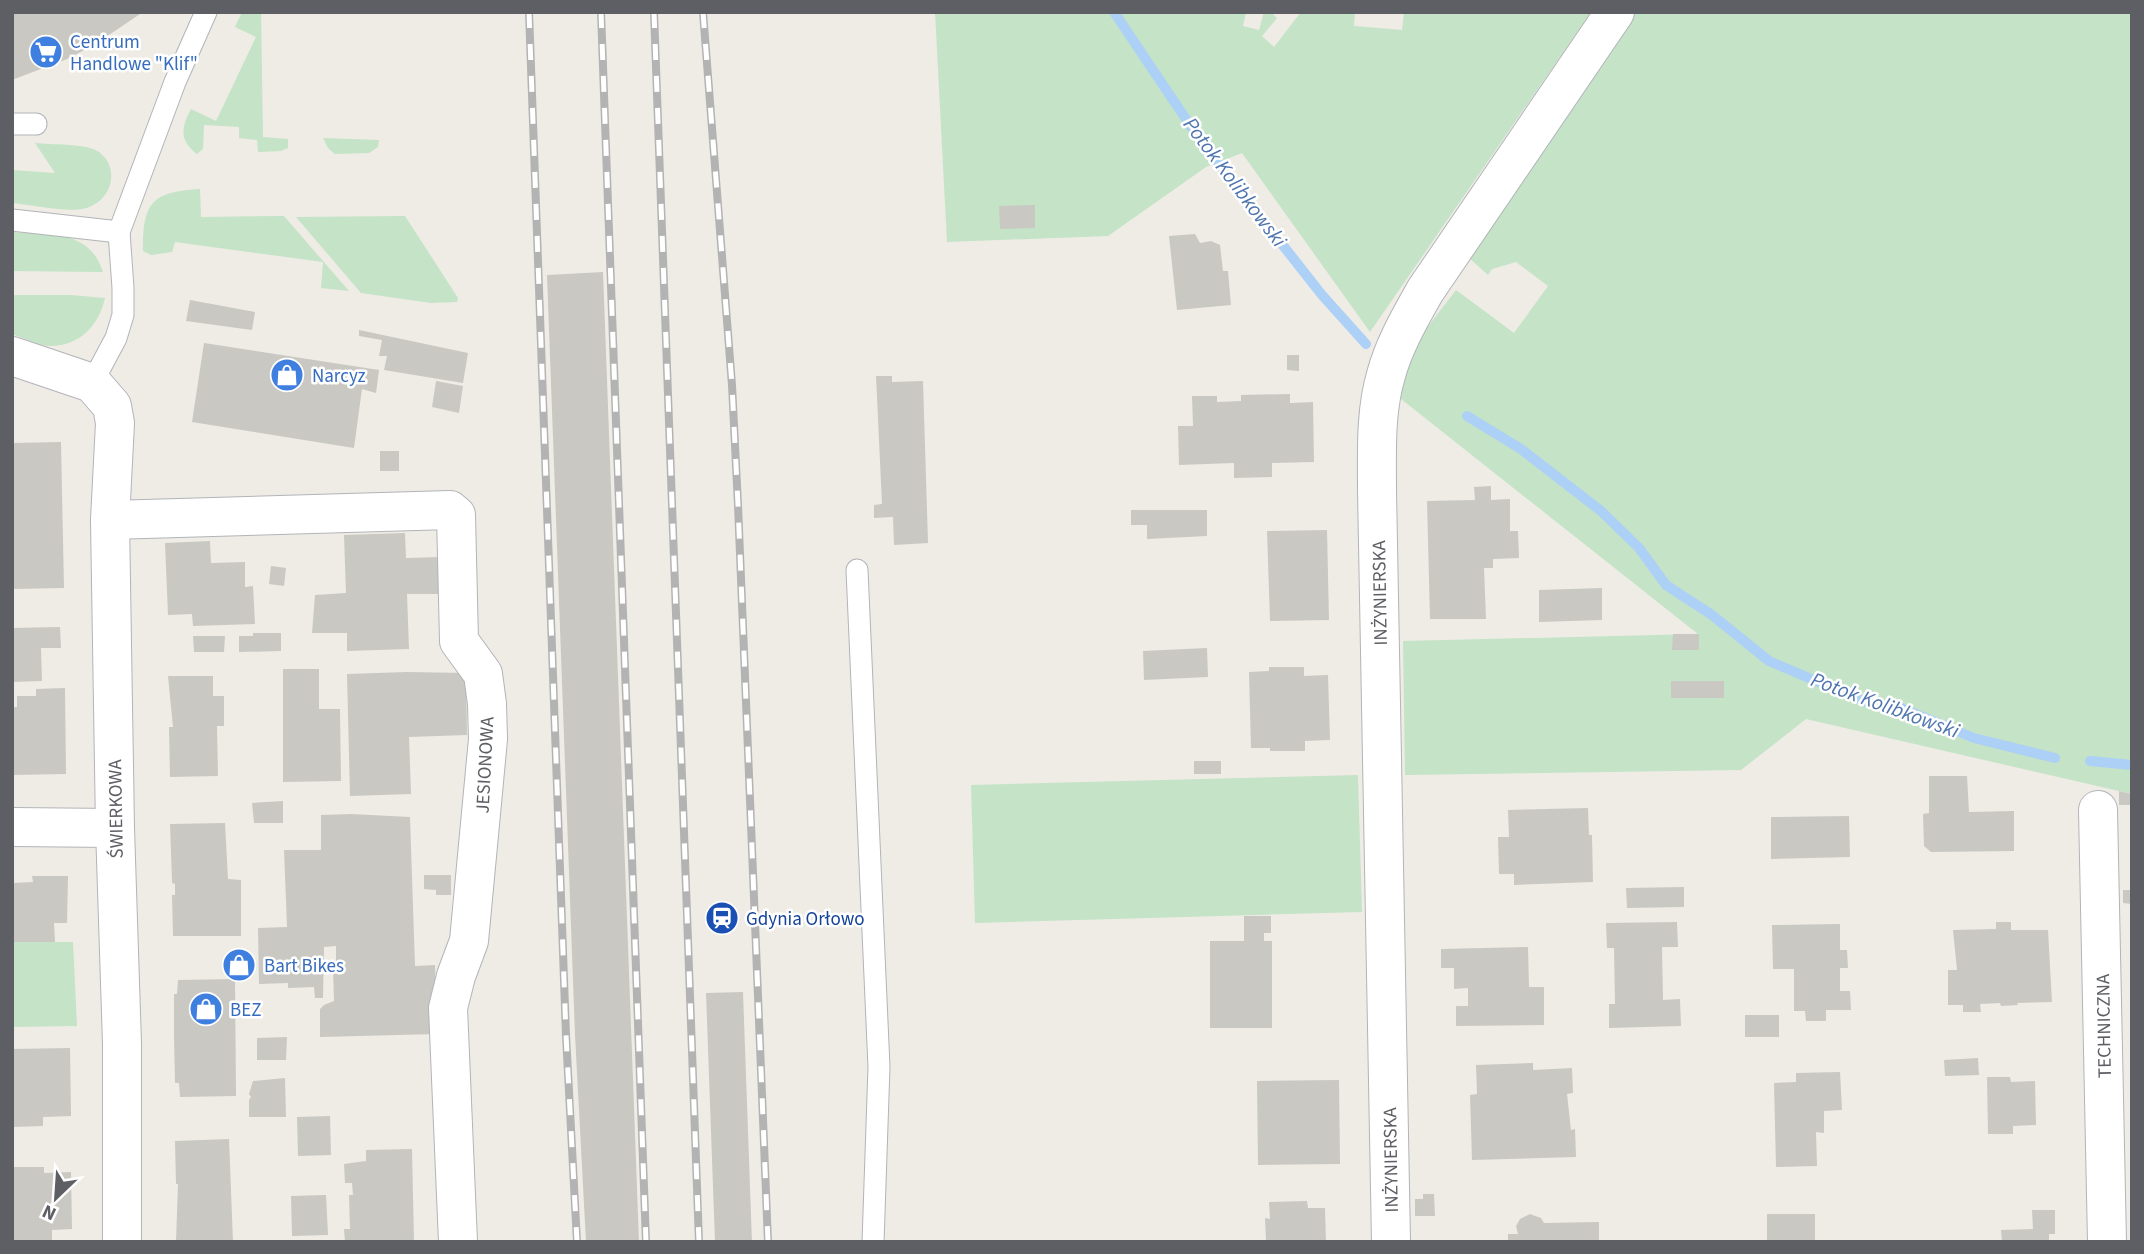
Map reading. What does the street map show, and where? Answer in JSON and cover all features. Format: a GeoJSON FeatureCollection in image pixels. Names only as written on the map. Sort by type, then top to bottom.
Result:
{"type":"FeatureCollection","features":[{"type":"Feature","properties":{"kind":"street","name":"INŻYNIERSKA"},"geometry":{"type":"LineString","coordinates":[[1391,1242],[1377,490],[1378,415],[1385,376],[1401,335],[1425,291],[1615,12]]}},
{"type":"Feature","properties":{"kind":"street"},"geometry":{"type":"LineString","coordinates":[[12,356],[92,383]]}},
{"type":"Feature","properties":{"kind":"street","name":"ŚWIERKOWA"},"geometry":{"type":"LineString","coordinates":[[92,383],[112,406],[115,423],[110,520],[122,1044],[122,1242]]}},
{"type":"Feature","properties":{"kind":"street","name":"JESIONOWA"},"geometry":{"type":"LineString","coordinates":[[110,520],[450,510],[456,515],[459,641],[483,674],[488,739],[469,941],[456,976],[449,1008],[458,1242]]}},
{"type":"Feature","properties":{"kind":"street","name":"TECHNICZNA"},"geometry":{"type":"LineString","coordinates":[[2098,810],[2106,1242]]}},
{"type":"Feature","properties":{"kind":"street"},"geometry":{"type":"LineString","coordinates":[[12,827],[115,828]]}},
{"type":"Feature","properties":{"kind":"lane"},"geometry":{"type":"LineString","coordinates":[[92,383],[116,338],[123,315],[119,232],[175,82],[206,12]]}},
{"type":"Feature","properties":{"kind":"lane"},"geometry":{"type":"LineString","coordinates":[[12,124],[36,124]]}},
{"type":"Feature","properties":{"kind":"lane"},"geometry":{"type":"LineString","coordinates":[[12,220],[119,232]]}},
{"type":"Feature","properties":{"kind":"lane"},"geometry":{"type":"LineString","coordinates":[[857,570],[879,1067],[873,1242]]}},
{"type":"Feature","properties":{"kind":"green space"},"geometry":{"type":"Polygon","coordinates":[[[242,12],[261,12],[263,137],[288,139],[288,148],[258,152],[257,140],[239,138],[239,127],[204,125],[203,149],[197,154],[185,139],[185,122],[191,109],[216,121],[256,37],[235,27],[242,12]]]}},
{"type":"Feature","properties":{"kind":"green space"},"geometry":{"type":"Polygon","coordinates":[[[935,12],[1246,12],[1243,26],[1259,30],[1264,12],[1272,13],[1277,18],[1262,36],[1274,47],[1301,12],[1355,12],[1354,26],[1402,30],[1404,12],[1591,12],[1370,332],[1242,153],[1206,167],[1108,236],[947,242],[935,12]]]}},
{"type":"Feature","properties":{"kind":"green space"},"geometry":{"type":"Polygon","coordinates":[[[1634,12],[2132,12],[2132,794],[1806,719],[1741,770],[1405,775],[1403,641],[1698,634],[1396,395],[1416,342],[1456,290],[1514,333],[1548,286],[1516,262],[1492,269],[1488,275],[1467,256],[1634,12]]]}},
{"type":"Feature","properties":{"kind":"green space"},"geometry":{"type":"Polygon","coordinates":[[[323,138],[379,140],[378,147],[369,153],[335,154],[323,138]]]}},
{"type":"Feature","properties":{"kind":"green space"},"geometry":{"type":"Polygon","coordinates":[[[35,143],[77,146],[99,152],[110,167],[110,185],[106,193],[92,206],[75,210],[12,203],[12,170],[55,173],[35,143]]]}},
{"type":"Feature","properties":{"kind":"green space"},"geometry":{"type":"Polygon","coordinates":[[[200,189],[201,217],[284,216],[349,291],[321,288],[323,262],[175,242],[172,252],[151,255],[143,251],[145,222],[153,204],[170,193],[200,189]]]}},
{"type":"Feature","properties":{"kind":"green space"},"geometry":{"type":"Polygon","coordinates":[[[405,216],[458,298],[457,302],[431,303],[361,293],[296,217],[405,216]]]}},
{"type":"Feature","properties":{"kind":"green space"},"geometry":{"type":"Polygon","coordinates":[[[12,232],[54,235],[78,241],[97,258],[103,272],[12,271],[12,232]]]}},
{"type":"Feature","properties":{"kind":"green space"},"geometry":{"type":"Polygon","coordinates":[[[12,295],[105,298],[93,325],[79,338],[61,345],[45,346],[12,334],[12,295]]]}},
{"type":"Feature","properties":{"kind":"green space"},"geometry":{"type":"Polygon","coordinates":[[[1358,775],[1362,912],[975,923],[971,785],[1358,775]]]}},
{"type":"Feature","properties":{"kind":"green space"},"geometry":{"type":"Polygon","coordinates":[[[12,942],[73,942],[77,1026],[12,1027],[12,942]]]}},
{"type":"Feature","properties":{"kind":"building","name":"Centrum Handlowe \"Klif\""},"geometry":{"type":"Polygon","coordinates":[[[12,12],[143,12],[94,45],[67,59],[12,80],[12,12]]]}},
{"type":"Feature","properties":{"kind":"building"},"geometry":{"type":"Polygon","coordinates":[[[1035,205],[1035,228],[1000,229],[999,206],[1035,205]]]}},
{"type":"Feature","properties":{"kind":"building"},"geometry":{"type":"Polygon","coordinates":[[[1195,234],[1200,243],[1211,241],[1220,245],[1223,271],[1228,271],[1231,305],[1177,310],[1169,236],[1195,234]]]}},
{"type":"Feature","properties":{"kind":"building"},"geometry":{"type":"Polygon","coordinates":[[[603,272],[639,1242],[586,1242],[575,1035],[547,275],[603,272]]]}},
{"type":"Feature","properties":{"kind":"building"},"geometry":{"type":"Polygon","coordinates":[[[190,300],[255,312],[252,330],[186,321],[190,300]]]}},
{"type":"Feature","properties":{"kind":"building"},"geometry":{"type":"Polygon","coordinates":[[[359,330],[468,353],[463,383],[384,370],[387,356],[379,356],[382,340],[359,336],[359,330]]]}},
{"type":"Feature","properties":{"kind":"building"},"geometry":{"type":"Polygon","coordinates":[[[204,343],[379,370],[376,393],[362,389],[354,448],[192,422],[204,343]]]}},
{"type":"Feature","properties":{"kind":"building"},"geometry":{"type":"Polygon","coordinates":[[[1287,355],[1299,355],[1299,371],[1287,370],[1287,355]]]}},
{"type":"Feature","properties":{"kind":"building"},"geometry":{"type":"Polygon","coordinates":[[[876,376],[892,376],[892,382],[923,381],[928,543],[894,545],[893,517],[874,518],[874,505],[882,504],[876,376]]]}},
{"type":"Feature","properties":{"kind":"building"},"geometry":{"type":"Polygon","coordinates":[[[436,381],[463,386],[459,413],[432,407],[436,381]]]}},
{"type":"Feature","properties":{"kind":"building"},"geometry":{"type":"Polygon","coordinates":[[[1290,394],[1290,403],[1313,402],[1314,462],[1272,463],[1272,477],[1234,478],[1234,463],[1179,465],[1178,426],[1193,426],[1192,396],[1217,396],[1217,402],[1241,401],[1241,395],[1290,394]]]}},
{"type":"Feature","properties":{"kind":"building"},"geometry":{"type":"Polygon","coordinates":[[[61,442],[64,588],[12,589],[12,443],[61,442]]]}},
{"type":"Feature","properties":{"kind":"building"},"geometry":{"type":"Polygon","coordinates":[[[380,451],[399,451],[399,471],[380,471],[380,451]]]}},
{"type":"Feature","properties":{"kind":"building"},"geometry":{"type":"Polygon","coordinates":[[[1491,486],[1491,500],[1510,499],[1510,531],[1518,531],[1519,558],[1493,559],[1493,568],[1484,568],[1486,619],[1430,619],[1427,501],[1475,500],[1474,487],[1491,486]]]}},
{"type":"Feature","properties":{"kind":"building"},"geometry":{"type":"Polygon","coordinates":[[[1131,510],[1207,510],[1207,536],[1147,539],[1147,525],[1131,525],[1131,510]]]}},
{"type":"Feature","properties":{"kind":"building"},"geometry":{"type":"Polygon","coordinates":[[[1327,530],[1329,620],[1270,621],[1267,531],[1327,530]]]}},
{"type":"Feature","properties":{"kind":"building"},"geometry":{"type":"Polygon","coordinates":[[[405,533],[406,558],[442,557],[442,594],[407,594],[409,649],[347,651],[347,633],[312,633],[315,595],[346,593],[344,535],[405,533]]]}},
{"type":"Feature","properties":{"kind":"building"},"geometry":{"type":"Polygon","coordinates":[[[210,541],[211,563],[245,562],[245,587],[253,586],[255,624],[193,626],[192,614],[168,615],[165,543],[210,541]]]}},
{"type":"Feature","properties":{"kind":"building"},"geometry":{"type":"Polygon","coordinates":[[[271,566],[286,568],[284,586],[269,584],[271,566]]]}},
{"type":"Feature","properties":{"kind":"building"},"geometry":{"type":"Polygon","coordinates":[[[1602,588],[1602,620],[1539,622],[1539,590],[1602,588]]]}},
{"type":"Feature","properties":{"kind":"building"},"geometry":{"type":"Polygon","coordinates":[[[60,627],[61,648],[41,648],[42,681],[12,682],[12,628],[60,627]]]}},
{"type":"Feature","properties":{"kind":"building"},"geometry":{"type":"Polygon","coordinates":[[[253,633],[281,633],[281,651],[239,652],[239,636],[253,636],[253,633]]]}},
{"type":"Feature","properties":{"kind":"building"},"geometry":{"type":"Polygon","coordinates":[[[1673,634],[1699,634],[1699,650],[1672,650],[1673,634]]]}},
{"type":"Feature","properties":{"kind":"building"},"geometry":{"type":"Polygon","coordinates":[[[193,636],[225,636],[224,652],[194,652],[193,636]]]}},
{"type":"Feature","properties":{"kind":"building"},"geometry":{"type":"Polygon","coordinates":[[[1207,648],[1208,677],[1144,680],[1143,651],[1207,648]]]}},
{"type":"Feature","properties":{"kind":"building"},"geometry":{"type":"Polygon","coordinates":[[[1269,667],[1304,667],[1304,676],[1328,675],[1330,740],[1305,741],[1305,751],[1251,748],[1249,672],[1269,671],[1269,667]]]}},
{"type":"Feature","properties":{"kind":"building"},"geometry":{"type":"Polygon","coordinates":[[[283,669],[319,669],[319,709],[340,709],[341,781],[283,782],[283,669]]]}},
{"type":"Feature","properties":{"kind":"building"},"geometry":{"type":"Polygon","coordinates":[[[466,673],[467,735],[409,737],[411,794],[350,796],[347,674],[466,673]]]}},
{"type":"Feature","properties":{"kind":"building"},"geometry":{"type":"Polygon","coordinates":[[[168,676],[213,676],[213,696],[224,696],[224,726],[217,726],[218,776],[170,777],[169,727],[173,727],[168,676]]]}},
{"type":"Feature","properties":{"kind":"building"},"geometry":{"type":"Polygon","coordinates":[[[1671,681],[1724,681],[1724,698],[1671,698],[1671,681]]]}},
{"type":"Feature","properties":{"kind":"building"},"geometry":{"type":"Polygon","coordinates":[[[65,688],[66,774],[12,775],[12,707],[17,707],[17,696],[36,696],[36,689],[65,688]]]}},
{"type":"Feature","properties":{"kind":"building"},"geometry":{"type":"Polygon","coordinates":[[[1194,761],[1221,761],[1221,774],[1194,774],[1194,761]]]}},
{"type":"Feature","properties":{"kind":"building"},"geometry":{"type":"Polygon","coordinates":[[[1929,776],[1967,776],[1969,812],[2014,811],[2014,851],[1931,852],[1924,846],[1923,814],[1929,813],[1929,776]]]}},
{"type":"Feature","properties":{"kind":"building"},"geometry":{"type":"Polygon","coordinates":[[[2119,791],[2132,794],[2132,805],[2119,805],[2119,791]]]}},
{"type":"Feature","properties":{"kind":"building"},"geometry":{"type":"Polygon","coordinates":[[[283,801],[283,823],[254,823],[252,803],[283,801]]]}},
{"type":"Feature","properties":{"kind":"building"},"geometry":{"type":"Polygon","coordinates":[[[1588,808],[1589,835],[1592,835],[1593,882],[1514,885],[1514,874],[1499,874],[1498,837],[1509,837],[1508,810],[1588,808]]]}},
{"type":"Feature","properties":{"kind":"building"},"geometry":{"type":"Polygon","coordinates":[[[321,815],[410,817],[415,966],[435,965],[437,1034],[320,1037],[320,1009],[334,1001],[333,968],[336,968],[336,946],[324,947],[323,998],[315,998],[314,987],[288,988],[288,983],[259,984],[258,928],[287,927],[284,850],[321,850],[321,815]]]}},
{"type":"Feature","properties":{"kind":"building"},"geometry":{"type":"Polygon","coordinates":[[[1849,816],[1850,857],[1771,859],[1771,817],[1849,816]]]}},
{"type":"Feature","properties":{"kind":"building"},"geometry":{"type":"Polygon","coordinates":[[[225,823],[228,879],[241,880],[241,936],[173,936],[172,895],[175,895],[175,884],[172,883],[170,824],[225,823]]]}},
{"type":"Feature","properties":{"kind":"building"},"geometry":{"type":"Polygon","coordinates":[[[424,875],[451,875],[451,895],[436,895],[436,890],[424,889],[424,875]]]}},
{"type":"Feature","properties":{"kind":"building"},"geometry":{"type":"Polygon","coordinates":[[[32,876],[68,876],[67,923],[54,923],[55,942],[12,942],[12,883],[33,882],[32,876]]]}},
{"type":"Feature","properties":{"kind":"building"},"geometry":{"type":"Polygon","coordinates":[[[1684,887],[1684,907],[1627,908],[1626,888],[1684,887]]]}},
{"type":"Feature","properties":{"kind":"building"},"geometry":{"type":"Polygon","coordinates":[[[2123,890],[2132,890],[2132,904],[2123,903],[2123,890]]]}},
{"type":"Feature","properties":{"kind":"building"},"geometry":{"type":"Polygon","coordinates":[[[1244,916],[1271,916],[1271,933],[1264,933],[1264,941],[1272,941],[1272,1028],[1210,1028],[1210,941],[1244,941],[1244,916]]]}},
{"type":"Feature","properties":{"kind":"building"},"geometry":{"type":"Polygon","coordinates":[[[1677,922],[1678,947],[1662,947],[1663,1000],[1680,999],[1681,1026],[1609,1028],[1609,1004],[1615,1004],[1614,948],[1607,948],[1606,923],[1677,922]]]}},
{"type":"Feature","properties":{"kind":"building"},"geometry":{"type":"Polygon","coordinates":[[[1996,922],[2011,922],[2011,930],[2048,930],[2052,1002],[2001,1006],[2000,1003],[1980,1004],[1981,1012],[1963,1012],[1963,1005],[1948,1005],[1948,970],[1957,970],[1953,930],[1996,929],[1996,922]]]}},
{"type":"Feature","properties":{"kind":"building"},"geometry":{"type":"Polygon","coordinates":[[[1840,924],[1840,950],[1847,950],[1848,968],[1840,968],[1840,991],[1850,991],[1851,1010],[1826,1010],[1826,1021],[1806,1021],[1805,1011],[1794,1011],[1794,969],[1773,969],[1772,925],[1840,924]]]}},
{"type":"Feature","properties":{"kind":"building"},"geometry":{"type":"Polygon","coordinates":[[[1528,947],[1529,987],[1544,987],[1544,1025],[1456,1026],[1456,1006],[1468,1006],[1468,988],[1454,989],[1454,968],[1441,968],[1441,949],[1528,947]]]}},
{"type":"Feature","properties":{"kind":"building"},"geometry":{"type":"Polygon","coordinates":[[[235,979],[236,1096],[180,1097],[179,1083],[175,1083],[174,1038],[174,994],[177,994],[178,980],[235,979]]]}},
{"type":"Feature","properties":{"kind":"building"},"geometry":{"type":"Polygon","coordinates":[[[743,992],[752,1242],[715,1242],[706,993],[743,992]]]}},
{"type":"Feature","properties":{"kind":"building"},"geometry":{"type":"Polygon","coordinates":[[[1745,1015],[1779,1015],[1779,1037],[1745,1037],[1745,1015]]]}},
{"type":"Feature","properties":{"kind":"building"},"geometry":{"type":"Polygon","coordinates":[[[287,1037],[286,1060],[257,1060],[257,1038],[287,1037]]]}},
{"type":"Feature","properties":{"kind":"building"},"geometry":{"type":"Polygon","coordinates":[[[70,1048],[71,1116],[43,1117],[43,1126],[12,1127],[12,1049],[70,1048]]]}},
{"type":"Feature","properties":{"kind":"building"},"geometry":{"type":"Polygon","coordinates":[[[1978,1058],[1979,1075],[1945,1076],[1944,1060],[1978,1058]]]}},
{"type":"Feature","properties":{"kind":"building"},"geometry":{"type":"Polygon","coordinates":[[[1533,1063],[1533,1070],[1572,1068],[1573,1093],[1567,1094],[1571,1130],[1575,1129],[1576,1157],[1472,1160],[1470,1095],[1477,1094],[1476,1065],[1533,1063]]]}},
{"type":"Feature","properties":{"kind":"building"},"geometry":{"type":"Polygon","coordinates":[[[1840,1072],[1842,1110],[1824,1111],[1824,1133],[1816,1132],[1817,1166],[1776,1167],[1774,1083],[1796,1082],[1796,1073],[1840,1072]]]}},
{"type":"Feature","properties":{"kind":"building"},"geometry":{"type":"Polygon","coordinates":[[[1987,1077],[2010,1077],[2011,1082],[2035,1081],[2036,1125],[2013,1126],[2013,1134],[1988,1134],[1987,1077]]]}},
{"type":"Feature","properties":{"kind":"building"},"geometry":{"type":"Polygon","coordinates":[[[285,1078],[286,1117],[249,1117],[249,1094],[253,1081],[285,1078]]]}},
{"type":"Feature","properties":{"kind":"building"},"geometry":{"type":"Polygon","coordinates":[[[1339,1080],[1340,1164],[1258,1165],[1257,1081],[1339,1080]]]}},
{"type":"Feature","properties":{"kind":"building"},"geometry":{"type":"Polygon","coordinates":[[[330,1116],[331,1155],[298,1156],[297,1117],[330,1116]]]}},
{"type":"Feature","properties":{"kind":"building"},"geometry":{"type":"Polygon","coordinates":[[[229,1139],[233,1242],[176,1242],[178,1184],[175,1141],[229,1139]]]}},
{"type":"Feature","properties":{"kind":"building"},"geometry":{"type":"Polygon","coordinates":[[[412,1149],[414,1242],[345,1242],[344,1229],[350,1229],[349,1195],[353,1195],[352,1183],[345,1183],[344,1164],[366,1161],[366,1150],[412,1149]]]}},
{"type":"Feature","properties":{"kind":"building"},"geometry":{"type":"Polygon","coordinates":[[[12,1167],[44,1167],[44,1173],[71,1172],[72,1229],[52,1230],[52,1242],[12,1242],[12,1167]]]}},
{"type":"Feature","properties":{"kind":"building"},"geometry":{"type":"Polygon","coordinates":[[[1423,1194],[1434,1194],[1435,1216],[1415,1216],[1415,1199],[1423,1199],[1423,1194]]]}},
{"type":"Feature","properties":{"kind":"building"},"geometry":{"type":"Polygon","coordinates":[[[326,1195],[328,1235],[292,1236],[291,1196],[326,1195]]]}},
{"type":"Feature","properties":{"kind":"building"},"geometry":{"type":"Polygon","coordinates":[[[1307,1201],[1308,1208],[1325,1208],[1326,1242],[1266,1240],[1265,1218],[1270,1219],[1269,1202],[1307,1201]]]}},
{"type":"Feature","properties":{"kind":"building"},"geometry":{"type":"Polygon","coordinates":[[[2032,1210],[2055,1210],[2055,1234],[2049,1234],[2049,1242],[2002,1242],[2001,1230],[2033,1229],[2032,1210]]]}},
{"type":"Feature","properties":{"kind":"building"},"geometry":{"type":"Polygon","coordinates":[[[1530,1214],[1541,1218],[1544,1223],[1599,1222],[1599,1242],[1508,1242],[1508,1234],[1518,1234],[1516,1226],[1520,1219],[1530,1214]]]}},
{"type":"Feature","properties":{"kind":"building"},"geometry":{"type":"Polygon","coordinates":[[[1767,1214],[1815,1214],[1815,1242],[1767,1242],[1767,1214]]]}},
{"type":"Feature","properties":{"kind":"waterway","name":"Potok Kolibkowski"},"geometry":{"type":"LineString","coordinates":[[1114,12],[1200,140],[1322,295],[1366,344]]}},
{"type":"Feature","properties":{"kind":"waterway","name":"Potok Kolibkowski"},"geometry":{"type":"LineString","coordinates":[[1467,416],[1521,449],[1601,511],[1639,548],[1666,585],[1712,615],[1769,661],[1868,703],[1899,707],[1974,738],[2055,758]]}},
{"type":"Feature","properties":{"kind":"waterway","name":"Potok Kolibkowski"},"geometry":{"type":"LineString","coordinates":[[2090,761],[2132,765]]}},
{"type":"Feature","properties":{"kind":"railway"},"geometry":{"type":"LineString","coordinates":[[529,12],[566,1035],[577,1242]]}},
{"type":"Feature","properties":{"kind":"railway"},"geometry":{"type":"LineString","coordinates":[[601,12],[646,1242]]}},
{"type":"Feature","properties":{"kind":"railway"},"geometry":{"type":"LineString","coordinates":[[654,12],[699,1242]]}},
{"type":"Feature","properties":{"kind":"railway"},"geometry":{"type":"LineString","coordinates":[[703,12],[732,385],[768,1242]]}},
{"type":"Feature","properties":{"kind":"place","name":"Centrum Handlowe \"Klif\""},"geometry":{"type":"Point","coordinates":[46,52]}},
{"type":"Feature","properties":{"kind":"place","name":"Narcyz"},"geometry":{"type":"Point","coordinates":[287,375]}},
{"type":"Feature","properties":{"kind":"place","name":"Gdynia Orłowo"},"geometry":{"type":"Point","coordinates":[722,918]}},
{"type":"Feature","properties":{"kind":"place","name":"Bart Bikes"},"geometry":{"type":"Point","coordinates":[239,965]}},
{"type":"Feature","properties":{"kind":"place","name":"BEZ"},"geometry":{"type":"Point","coordinates":[206,1009]}}]}
